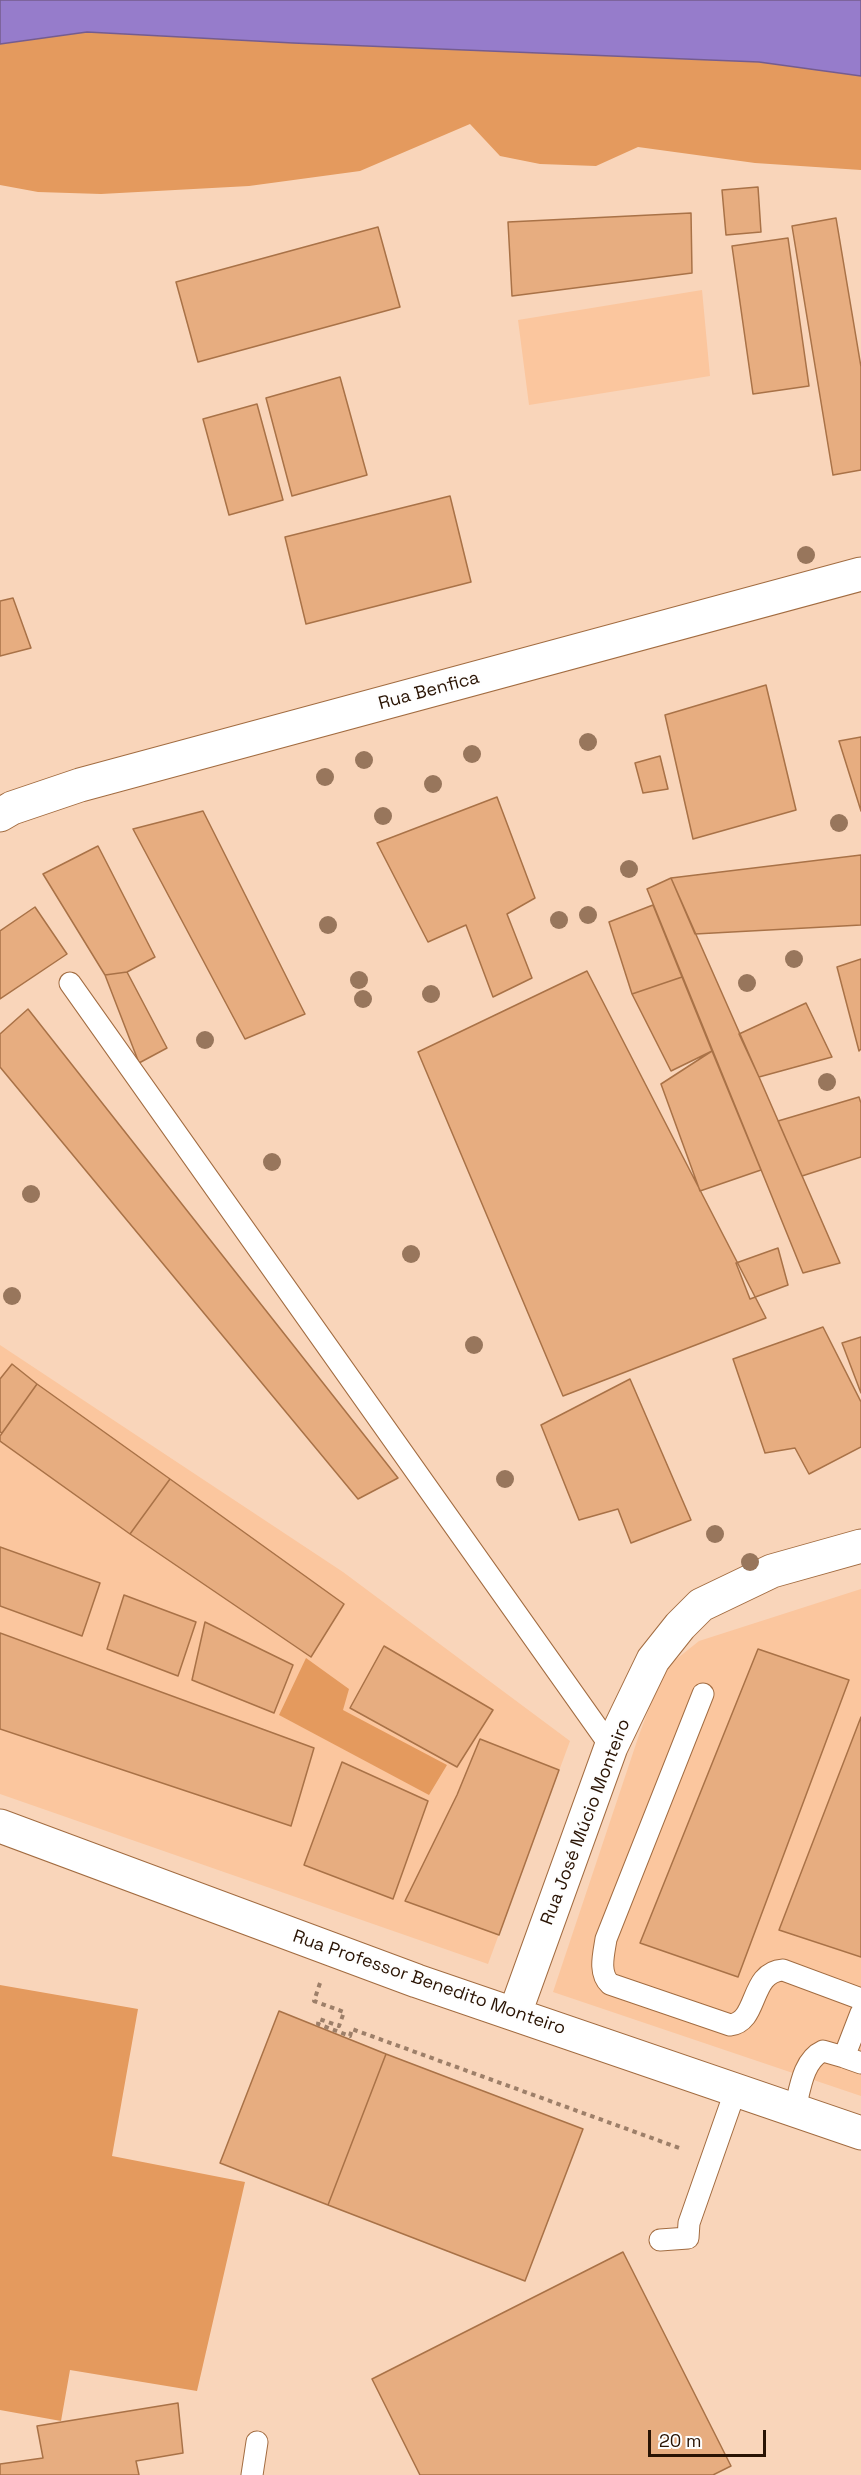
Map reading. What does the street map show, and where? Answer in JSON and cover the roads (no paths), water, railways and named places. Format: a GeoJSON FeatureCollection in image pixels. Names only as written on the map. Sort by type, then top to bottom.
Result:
{"type":"FeatureCollection","features":[{"type":"Feature","properties":{"kind":"street","name":"Rua Benfica"},"geometry":{"type":"LineString","coordinates":[[0,815],[12,808],[80,786],[861,574]]}},
{"type":"Feature","properties":{"kind":"street","name":"Rua José Múcio Monteiro"},"geometry":{"type":"LineString","coordinates":[[515,2013],[611,1746],[653,1660],[680,1626],[701,1605],[772,1571],[861,1546]]}},
{"type":"Feature","properties":{"kind":"street","name":"Rua Professor Benedito Monteiro"},"geometry":{"type":"LineString","coordinates":[[0,1826],[417,1981],[861,2133]]}},
{"type":"Feature","properties":{"kind":"lane"},"geometry":{"type":"LineString","coordinates":[[70,983],[611,1746]]}},
{"type":"Feature","properties":{"kind":"lane"},"geometry":{"type":"LineString","coordinates":[[703,1694],[606,1939],[603,1965],[606,1980],[610,1984],[730,2025],[735,2025],[745,2017],[758,1989],[769,1974],[775,1971],[783,1970],[861,1999]]}},
{"type":"Feature","properties":{"kind":"lane"},"geometry":{"type":"LineString","coordinates":[[795,2109],[811,2059],[823,2051],[853,2060],[861,2013]]}},
{"type":"Feature","properties":{"kind":"lane"},"geometry":{"type":"LineString","coordinates":[[660,2240],[688,2238],[689,2223],[736,2089]]}},
{"type":"Feature","properties":{"kind":"lane"},"geometry":{"type":"LineString","coordinates":[[252,2475],[257,2442]]}}]}
